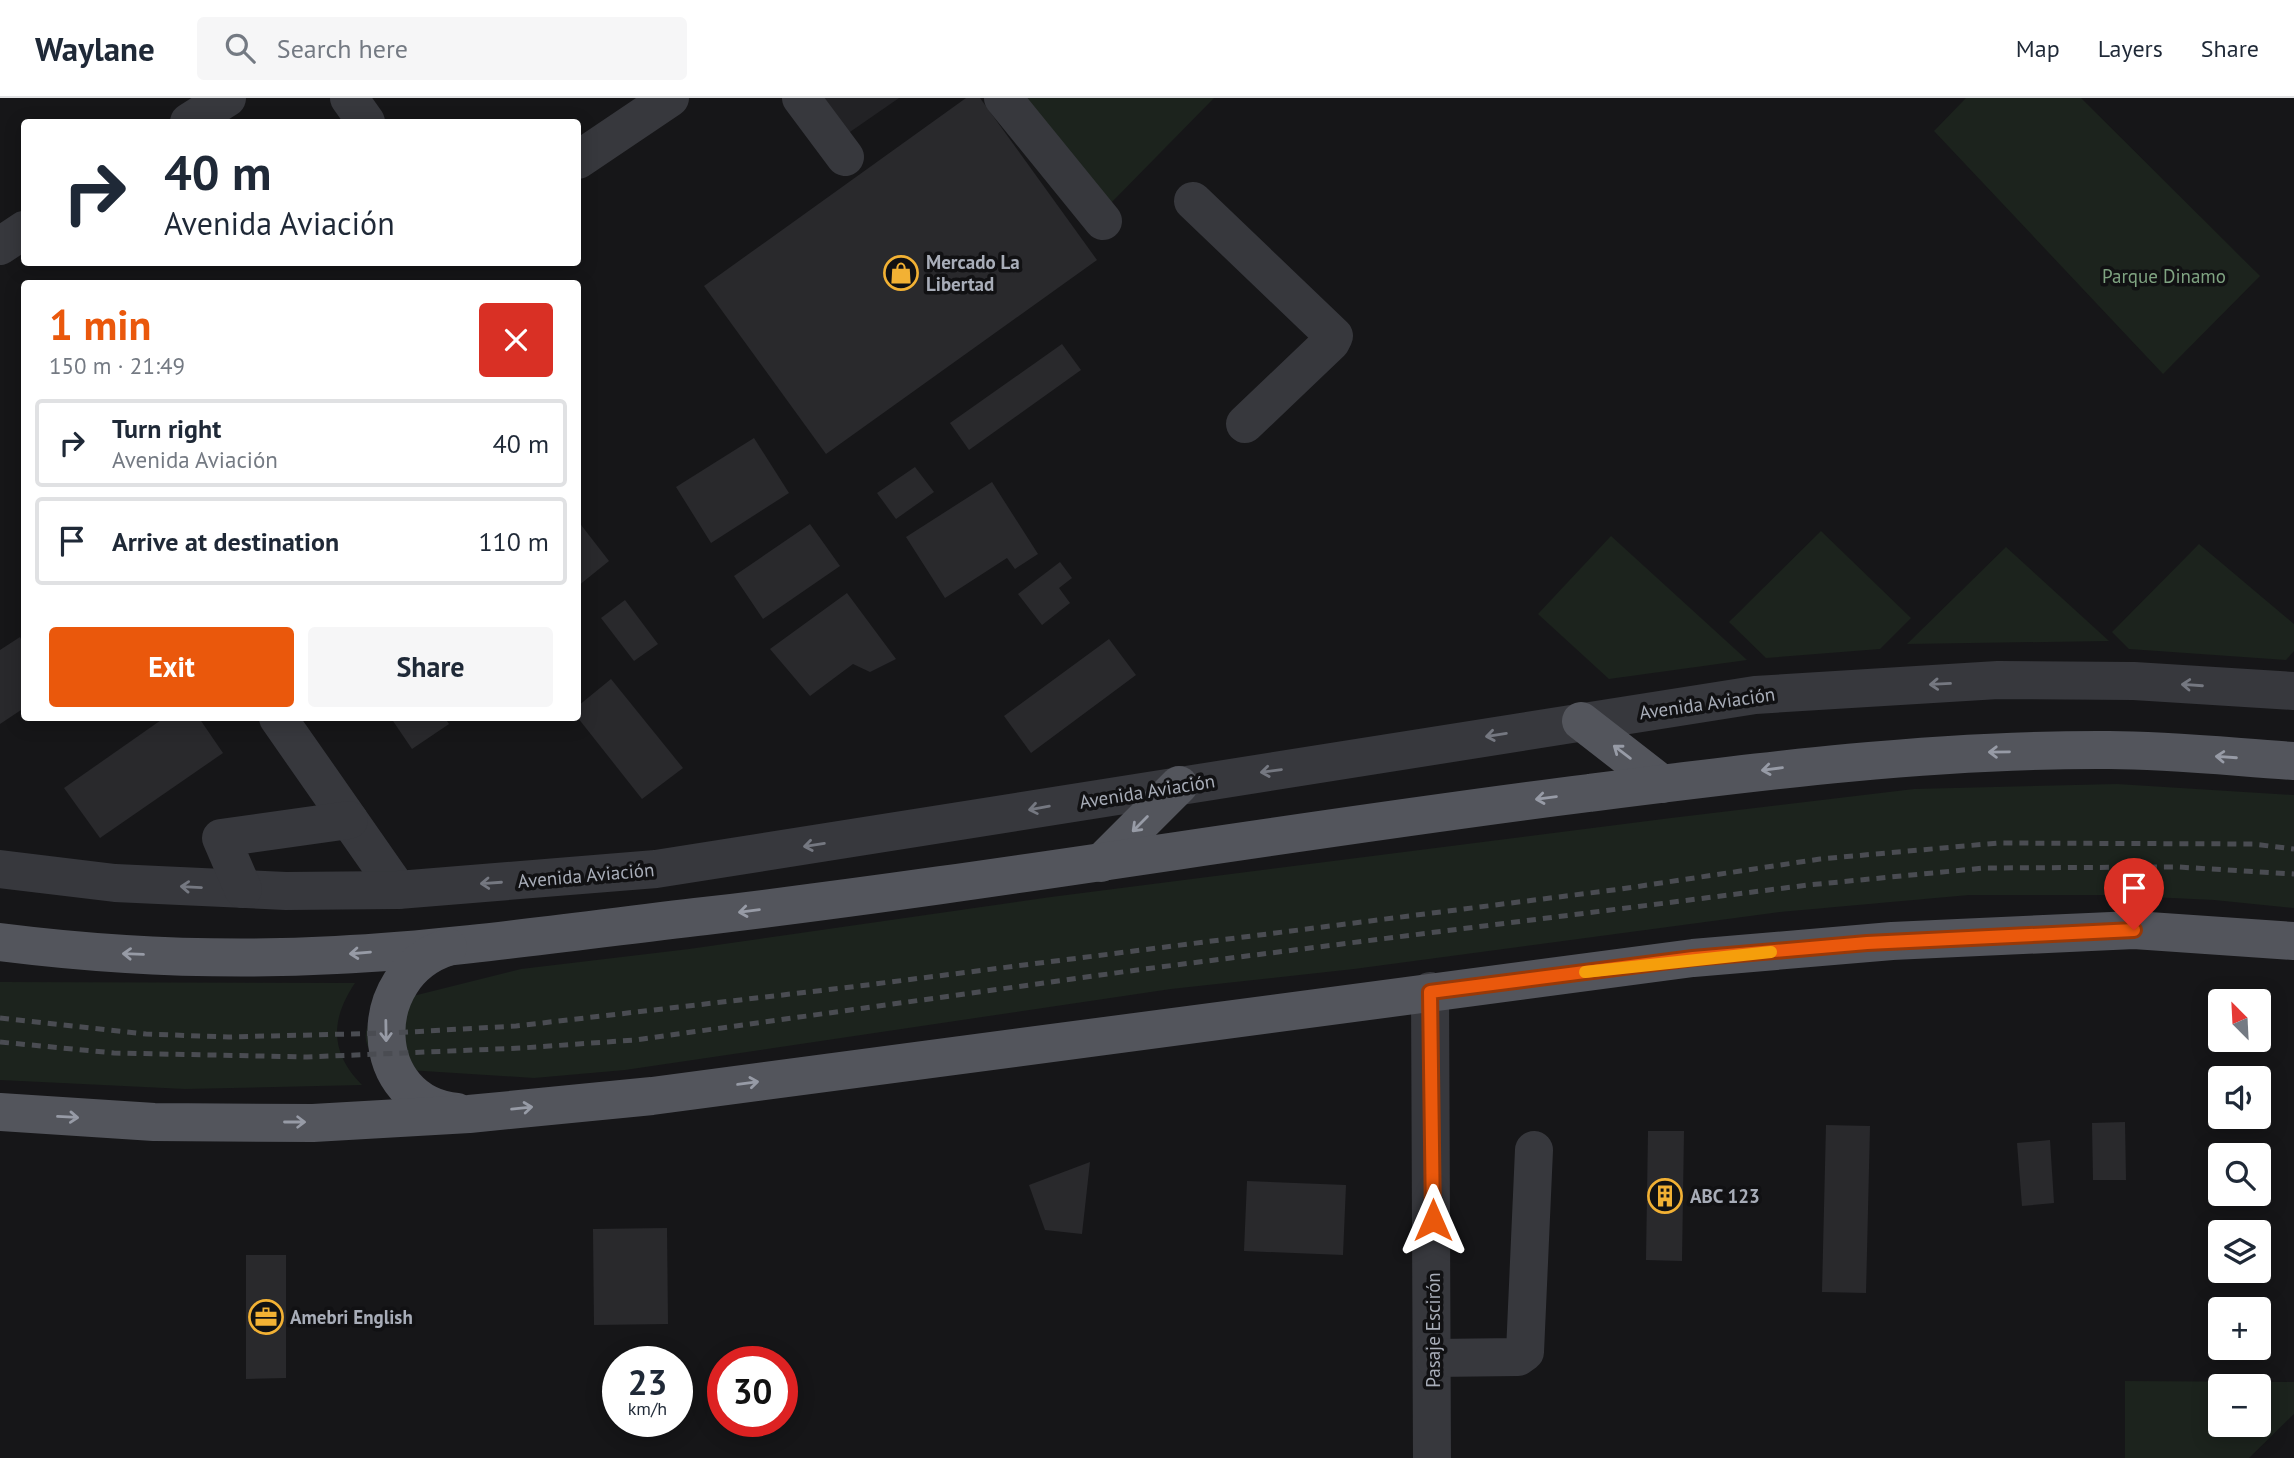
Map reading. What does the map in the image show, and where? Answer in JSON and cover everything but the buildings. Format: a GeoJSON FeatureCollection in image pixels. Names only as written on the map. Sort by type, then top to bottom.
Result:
{"type":"FeatureCollection","features":[{"type":"Feature","properties":{"kind":"main road"},"geometry":{"type":"LineString","coordinates":[[1581,721],[1662,784]]}},
{"type":"Feature","properties":{"kind":"main road"},"geometry":{"type":"LineString","coordinates":[[0,942],[123,954],[262,957],[338,955],[453,946],[817,903],[1372,821],[1811,764],[1964,752],[2115,749],[2294,761]]}},
{"type":"Feature","properties":{"kind":"main road"},"geometry":{"type":"LineString","coordinates":[[1101,863],[1179,785]]}},
{"type":"Feature","properties":{"kind":"main road"},"geometry":{"type":"LineString","coordinates":[[0,1112],[154,1122],[313,1123],[469,1114],[652,1096],[1693,958],[1892,941],[2134,930],[2294,941]]}},
{"type":"Feature","properties":{"kind":"main road"},"geometry":{"type":"LineString","coordinates":[[453,946],[436,951],[407,972],[390,1003],[386,1037],[389,1055],[406,1085],[434,1106],[469,1114]]}},
{"type":"Feature","properties":{"kind":"street"},"geometry":{"type":"LineString","coordinates":[[194,119],[227,98]]}},
{"type":"Feature","properties":{"kind":"street"},"geometry":{"type":"LineString","coordinates":[[349,98],[364,119]]}},
{"type":"Feature","properties":{"kind":"street"},"geometry":{"type":"LineString","coordinates":[[581,158],[670,98]]}},
{"type":"Feature","properties":{"kind":"street"},"geometry":{"type":"LineString","coordinates":[[801,98],[845,157]]}},
{"type":"Feature","properties":{"kind":"street"},"geometry":{"type":"LineString","coordinates":[[1003,98],[1103,221]]}},
{"type":"Feature","properties":{"kind":"street"},"geometry":{"type":"LineString","coordinates":[[1193,201],[1334,335],[1331,342],[1245,424]]}},
{"type":"Feature","properties":{"kind":"street"},"geometry":{"type":"LineString","coordinates":[[0,246],[21,232]]}},
{"type":"Feature","properties":{"kind":"street","name":"Avenida Aviación"},"geometry":{"type":"LineString","coordinates":[[0,869],[115,883],[243,889],[398,891],[656,869],[1755,695],[1998,680],[2134,681],[2294,691]]}},
{"type":"Feature","properties":{"kind":"street"},"geometry":{"type":"LineString","coordinates":[[280,721],[398,891]]}},
{"type":"Feature","properties":{"kind":"street"},"geometry":{"type":"LineString","coordinates":[[243,889],[221,838],[349,820]]}},
{"type":"Feature","properties":{"kind":"street","name":"Pasaje Escirón"},"geometry":{"type":"LineString","coordinates":[[1430,992],[1434,1358],[1432,1458]]}},
{"type":"Feature","properties":{"kind":"street"},"geometry":{"type":"LineString","coordinates":[[1434,1358],[1518,1357],[1525,1352],[1534,1150]]}},
{"type":"Feature","properties":{"kind":"shaded area"},"geometry":{"type":"Polygon","coordinates":[[[822,98],[899,98],[847,134],[822,98]]]}},
{"type":"Feature","properties":{"kind":"green space"},"geometry":{"type":"Polygon","coordinates":[[[1024,98],[1214,98],[1106,208],[1024,98]]]}},
{"type":"Feature","properties":{"kind":"green space","name":"Parque Dinamo"},"geometry":{"type":"Polygon","coordinates":[[[1966,98],[2081,98],[2260,276],[2163,374],[1934,131],[1966,98]]]}},
{"type":"Feature","properties":{"kind":"green space"},"geometry":{"type":"Polygon","coordinates":[[[1821,531],[1911,618],[1880,649],[1766,658],[1729,622],[1821,531]]]}},
{"type":"Feature","properties":{"kind":"green space"},"geometry":{"type":"Polygon","coordinates":[[[1611,536],[1747,660],[1609,679],[1538,614],[1611,536]]]}},
{"type":"Feature","properties":{"kind":"green space"},"geometry":{"type":"Polygon","coordinates":[[[2199,544],[2294,624],[2294,651],[2286,660],[2129,649],[2112,632],[2199,544]]]}},
{"type":"Feature","properties":{"kind":"green space"},"geometry":{"type":"Polygon","coordinates":[[[2006,547],[2109,641],[1907,644],[2006,547]]]}},
{"type":"Feature","properties":{"kind":"green space"},"geometry":{"type":"Polygon","coordinates":[[[2117,784],[2294,795],[2294,908],[2214,900],[2108,895],[1969,895],[1780,912],[1354,969],[1171,989],[625,1070],[534,1078],[392,1069],[374,1055],[366,1040],[369,1023],[381,1004],[521,969],[689,949],[1051,897],[1914,789],[2117,784]]]}},
{"type":"Feature","properties":{"kind":"green space"},"geometry":{"type":"Polygon","coordinates":[[[0,982],[355,983],[341,1010],[337,1036],[344,1061],[362,1085],[185,1089],[0,1080],[0,982]]]}},
{"type":"Feature","properties":{"kind":"green space"},"geometry":{"type":"Polygon","coordinates":[[[2125,1381],[2208,1381],[2208,1437],[2270,1437],[2249,1458],[2125,1458],[2125,1381]]]}},
{"type":"Feature","properties":{"kind":"green space"},"geometry":{"type":"Polygon","coordinates":[[[2271,1382],[2294,1382],[2294,1414],[2271,1436],[2271,1382]]]}},
{"type":"Feature","properties":{"kind":"railway"},"geometry":{"type":"LineString","coordinates":[[0,1018],[146,1034],[228,1037],[391,1033],[516,1026],[851,987],[1621,889],[1820,859],[1998,843],[2253,844],[2294,849]]}},
{"type":"Feature","properties":{"kind":"railway"},"geometry":{"type":"LineString","coordinates":[[0,1042],[114,1053],[307,1057],[522,1048],[635,1040],[1144,969],[1808,885],[1984,868],[2178,867],[2294,874]]}},
{"type":"Feature","properties":{"kind":"slow traffic"},"geometry":{"type":"LineString","coordinates":[[1585,972],[1693,958],[1771,952]]}},
{"type":"Feature","properties":{"kind":"place","name":"Mercado La Libertad"},"geometry":{"type":"Point","coordinates":[901,273]}},
{"type":"Feature","properties":{"kind":"place","name":"ABC 123"},"geometry":{"type":"Point","coordinates":[1665,1196]}},
{"type":"Feature","properties":{"kind":"place","name":"Amebri English"},"geometry":{"type":"Point","coordinates":[266,1317]}},
{"type":"Feature","properties":{"kind":"route"},"geometry":{"type":"LineString","coordinates":[[1433,1220],[1430,992],[1693,958],[1892,941],[2134,930]]}}]}
